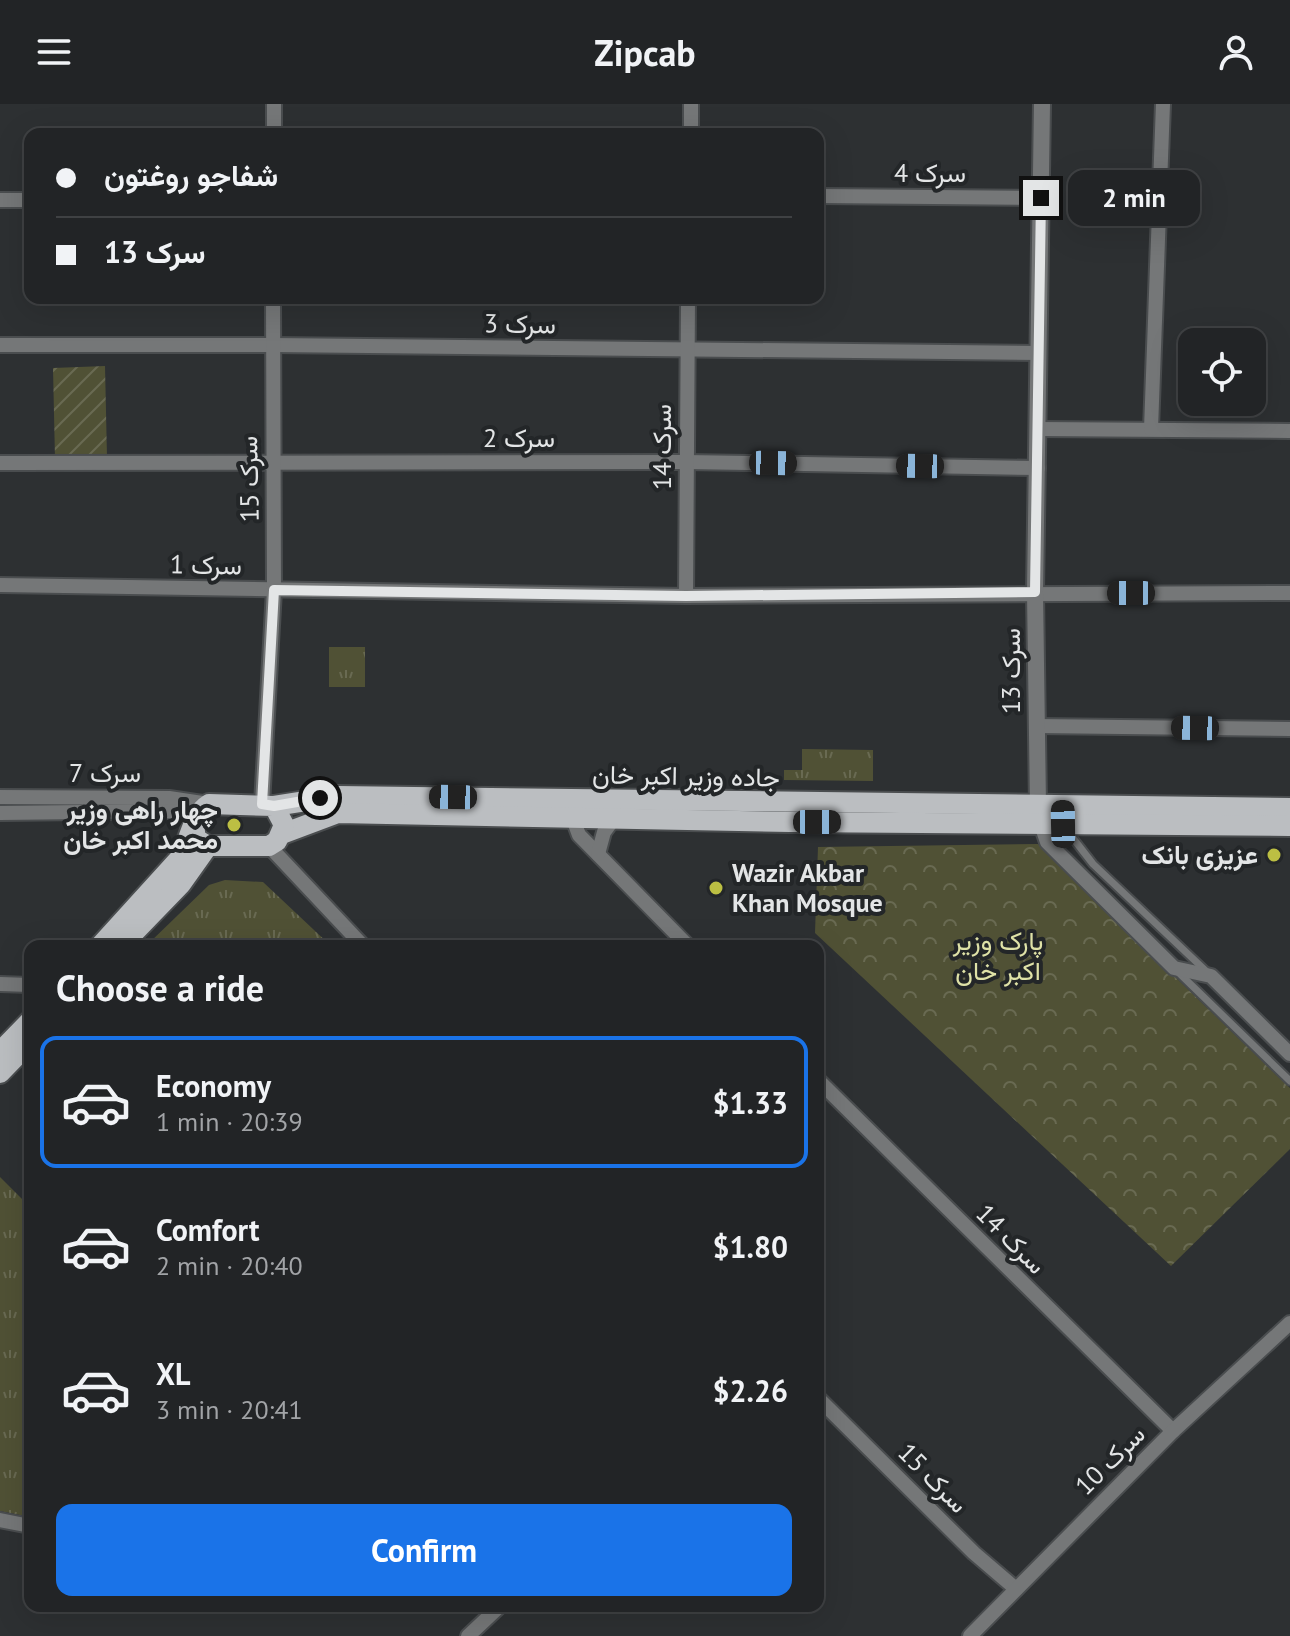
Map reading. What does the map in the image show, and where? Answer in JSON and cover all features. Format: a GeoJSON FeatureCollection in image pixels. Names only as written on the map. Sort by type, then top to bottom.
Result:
{"type":"FeatureCollection","features":[{"type":"Feature","properties":{"kind":"main road","name":"جاده وزیر اکبر خان"},"geometry":{"type":"LineString","coordinates":[[200,815],[338,796],[1039,815]]}},
{"type":"Feature","properties":{"kind":"main road"},"geometry":{"type":"LineString","coordinates":[[268,805],[283,816],[276,840]]}},
{"type":"Feature","properties":{"kind":"main road"},"geometry":{"type":"LineString","coordinates":[[200,815],[196,839],[208,846],[276,840],[338,813],[615,817],[1063,815],[1289,821]]}},
{"type":"Feature","properties":{"kind":"main road"},"geometry":{"type":"LineString","coordinates":[[105,940],[179,859],[200,815]]}},
{"type":"Feature","properties":{"kind":"main road"},"geometry":{"type":"LineString","coordinates":[[127,940],[181,884],[208,846]]}},
{"type":"Feature","properties":{"kind":"main road"},"geometry":{"type":"LineString","coordinates":[[0,1052],[24,1027]]}},
{"type":"Feature","properties":{"kind":"main road"},"geometry":{"type":"LineString","coordinates":[[0,1073],[24,1048]]}},
{"type":"Feature","properties":{"kind":"street"},"geometry":{"type":"LineString","coordinates":[[274,104],[274,128]]}},
{"type":"Feature","properties":{"kind":"street"},"geometry":{"type":"LineString","coordinates":[[691,104],[691,128]]}},
{"type":"Feature","properties":{"kind":"street","name":"سرک 13"},"geometry":{"type":"LineString","coordinates":[[1039,815],[1035,592],[1042,104]]}},
{"type":"Feature","properties":{"kind":"street"},"geometry":{"type":"LineString","coordinates":[[1151,429],[1163,104]]}},
{"type":"Feature","properties":{"kind":"street","name":"سرک 4"},"geometry":{"type":"LineString","coordinates":[[824,196],[1041,198]]}},
{"type":"Feature","properties":{"kind":"street"},"geometry":{"type":"LineString","coordinates":[[0,200],[24,200]]}},
{"type":"Feature","properties":{"kind":"street","name":"سرک 15"},"geometry":{"type":"LineString","coordinates":[[268,805],[274,590],[273,304]]}},
{"type":"Feature","properties":{"kind":"street","name":"سرک 14"},"geometry":{"type":"LineString","coordinates":[[686,596],[688,304]]}},
{"type":"Feature","properties":{"kind":"street","name":"سرک 3"},"geometry":{"type":"LineString","coordinates":[[0,345],[1039,353]]}},
{"type":"Feature","properties":{"kind":"street"},"geometry":{"type":"LineString","coordinates":[[1038,429],[1290,431]]}},
{"type":"Feature","properties":{"kind":"street","name":"سرک 2"},"geometry":{"type":"LineString","coordinates":[[0,463],[685,462],[1038,468]]}},
{"type":"Feature","properties":{"kind":"street","name":"سرک 1"},"geometry":{"type":"LineString","coordinates":[[0,585],[686,596],[1290,593]]}},
{"type":"Feature","properties":{"kind":"street"},"geometry":{"type":"LineString","coordinates":[[1036,726],[1290,729]]}},
{"type":"Feature","properties":{"kind":"street","name":"سرک 7"},"geometry":{"type":"LineString","coordinates":[[0,797],[169,798],[200,815]]}},
{"type":"Feature","properties":{"kind":"street","name":"سرک 7"},"geometry":{"type":"LineString","coordinates":[[0,813],[166,811],[200,815]]}},
{"type":"Feature","properties":{"kind":"street"},"geometry":{"type":"LineString","coordinates":[[1039,815],[1047,842],[1174,968],[1211,976],[1290,1054]]}},
{"type":"Feature","properties":{"kind":"street"},"geometry":{"type":"LineString","coordinates":[[572,816],[579,835],[682,940]]}},
{"type":"Feature","properties":{"kind":"street"},"geometry":{"type":"LineString","coordinates":[[598,854],[604,832],[615,817]]}},
{"type":"Feature","properties":{"kind":"street"},"geometry":{"type":"LineString","coordinates":[[276,840],[358,940]]}},
{"type":"Feature","properties":{"kind":"street"},"geometry":{"type":"LineString","coordinates":[[0,984],[24,985]]}},
{"type":"Feature","properties":{"kind":"street","name":"سرک 14"},"geometry":{"type":"LineString","coordinates":[[824,1086],[1173,1431]]}},
{"type":"Feature","properties":{"kind":"street","name":"سرک 10"},"geometry":{"type":"LineString","coordinates":[[970,1636],[1173,1431],[1290,1323]]}},
{"type":"Feature","properties":{"kind":"street","name":"سرک 15"},"geometry":{"type":"LineString","coordinates":[[824,1404],[974,1553],[1016,1589]]}},
{"type":"Feature","properties":{"kind":"street"},"geometry":{"type":"LineString","coordinates":[[0,1520],[24,1525]]}},
{"type":"Feature","properties":{"kind":"street"},"geometry":{"type":"LineString","coordinates":[[468,1636],[494,1612]]}},
{"type":"Feature","properties":{"kind":"lane"},"geometry":{"type":"LineString","coordinates":[[1063,815],[1093,864],[1211,976]]}},
{"type":"Feature","properties":{"kind":"lane"},"geometry":{"type":"LineString","coordinates":[[1174,968],[1290,1081]]}},
{"type":"Feature","properties":{"kind":"green space"},"geometry":{"type":"Polygon","coordinates":[[[105,366],[107,458],[55,459],[53,368],[105,366]]]}},
{"type":"Feature","properties":{"kind":"green space"},"geometry":{"type":"Polygon","coordinates":[[[329,647],[365,647],[365,687],[329,687],[329,647]]]}},
{"type":"Feature","properties":{"kind":"green space"},"geometry":{"type":"Polygon","coordinates":[[[802,749],[873,750],[873,781],[784,780],[784,770],[802,770],[802,749]]]}},
{"type":"Feature","properties":{"kind":"green space","name":"پارک وزیر اکبر خان"},"geometry":{"type":"Polygon","coordinates":[[[1038,844],[1290,1088],[1290,1149],[1171,1266],[815,933],[818,847],[1038,844]]]}},
{"type":"Feature","properties":{"kind":"green space"},"geometry":{"type":"Polygon","coordinates":[[[225,880],[263,882],[325,940],[152,940],[209,885],[225,880]]]}},
{"type":"Feature","properties":{"kind":"green space"},"geometry":{"type":"Polygon","coordinates":[[[0,1177],[24,1201],[24,1516],[0,1511],[0,1177]]]}},
{"type":"Feature","properties":{"kind":"place","name":"چهار راهی وزیر محمد اکبر خان"},"geometry":{"type":"Point","coordinates":[234,825]}},
{"type":"Feature","properties":{"kind":"place","name":"عزیزی بانک"},"geometry":{"type":"Point","coordinates":[1274,855]}},
{"type":"Feature","properties":{"kind":"place","name":"Wazir Akbar Khan Mosque"},"geometry":{"type":"Point","coordinates":[716,888]}},
{"type":"Feature","properties":{"kind":"route"},"geometry":{"type":"LineString","coordinates":[[320,798],[274,806],[262,804],[274,590],[686,596],[1035,592],[1041,198]]}}]}
